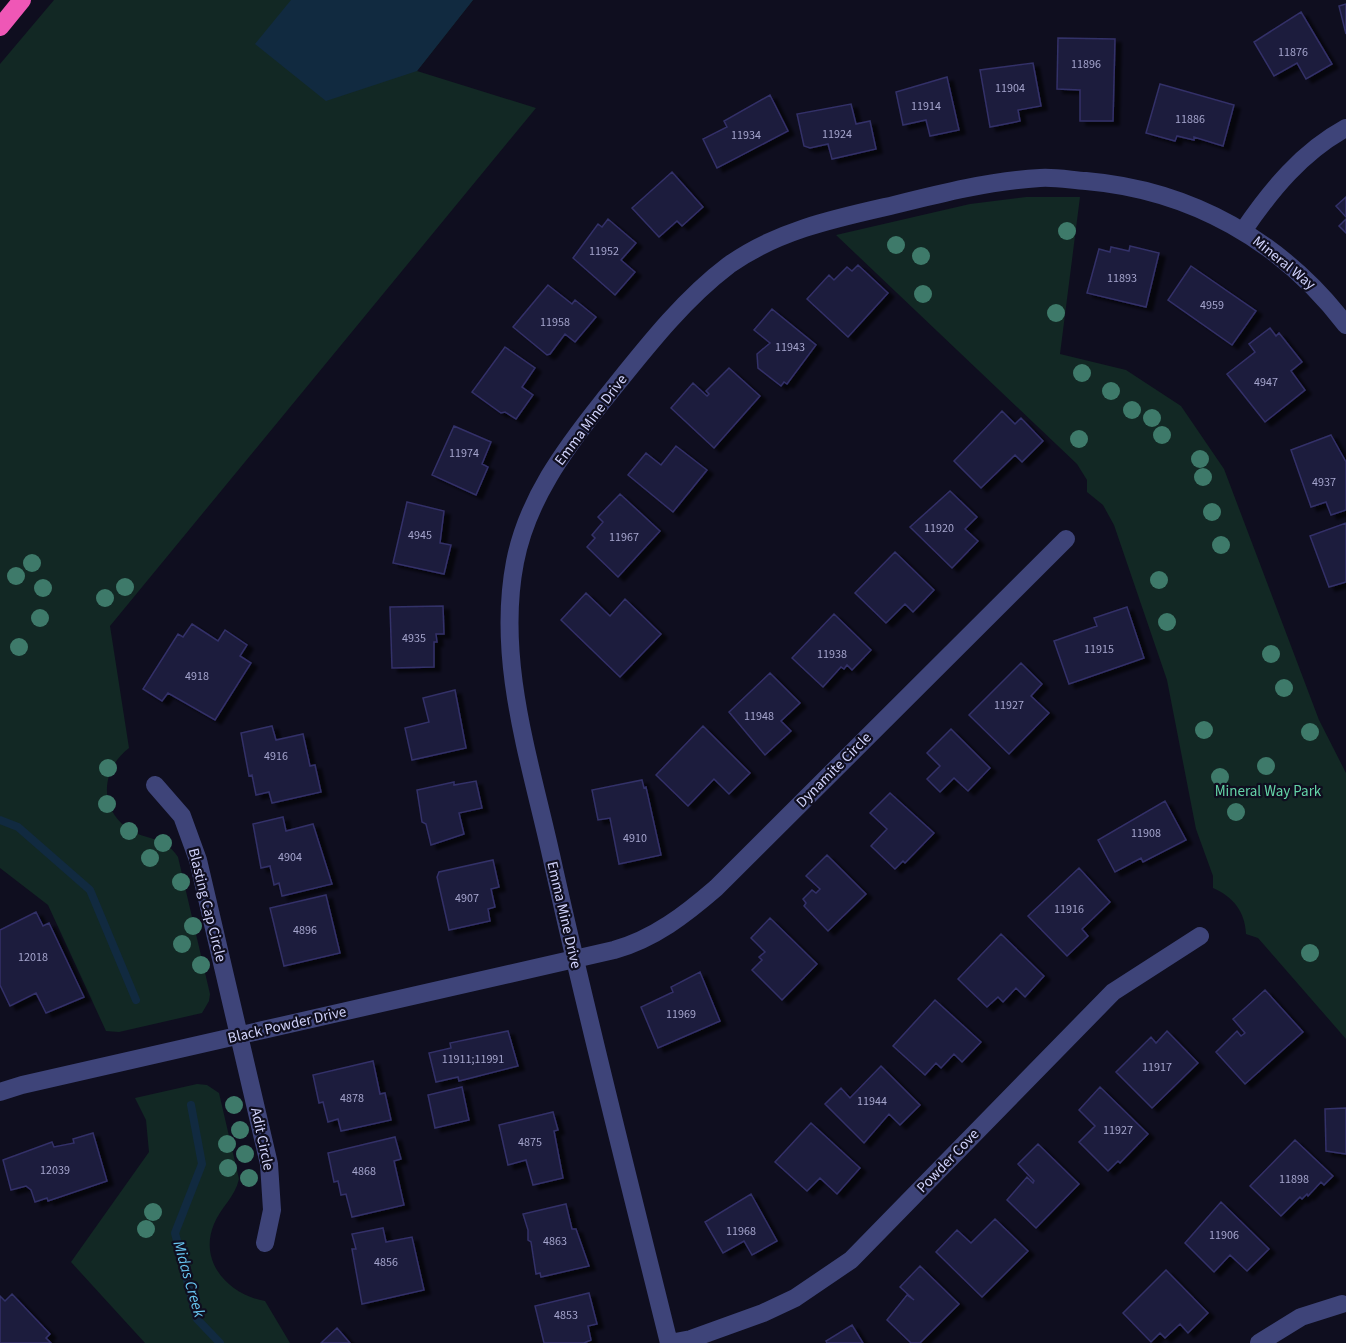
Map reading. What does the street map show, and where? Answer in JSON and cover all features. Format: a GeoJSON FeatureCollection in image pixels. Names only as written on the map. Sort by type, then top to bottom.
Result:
{"type":"FeatureCollection","features":[{"type":"Feature","properties":{"kind":"highway"},"geometry":{"type":"LineString","coordinates":[[0,27],[22,0]]}},
{"type":"Feature","properties":{"kind":"street"},"geometry":{"type":"LineString","coordinates":[[1243,231],[1292,168],[1314,149],[1346,128]]}},
{"type":"Feature","properties":{"kind":"street","name":"Emma Mine Drive"},"geometry":{"type":"LineString","coordinates":[[669,1343],[574,959],[512,677],[509,622],[514,571],[537,496],[569,444],[645,349],[686,304],[730,265],[786,233],[850,215],[978,185],[1044,177],[1112,183],[1166,195],[1243,231]]}},
{"type":"Feature","properties":{"kind":"street","name":"Mineral Way"},"geometry":{"type":"LineString","coordinates":[[1243,231],[1310,282],[1346,325]]}},
{"type":"Feature","properties":{"kind":"street","name":"Dynamite Circle"},"geometry":{"type":"LineString","coordinates":[[574,959],[625,947],[660,931],[690,911],[1066,539]]}},
{"type":"Feature","properties":{"kind":"street","name":"Blasting Cap Circle"},"geometry":{"type":"LineString","coordinates":[[155,785],[182,816],[198,860],[238,1036]]}},
{"type":"Feature","properties":{"kind":"street","name":"Powder Cove"},"geometry":{"type":"LineString","coordinates":[[669,1343],[726,1327],[795,1298],[851,1260],[1113,992],[1200,936]]}},
{"type":"Feature","properties":{"kind":"street","name":"Black Powder Drive"},"geometry":{"type":"LineString","coordinates":[[0,1092],[22,1085],[574,959]]}},
{"type":"Feature","properties":{"kind":"street","name":"Adit Circle"},"geometry":{"type":"LineString","coordinates":[[238,1036],[269,1164],[272,1210],[265,1243]]}},
{"type":"Feature","properties":{"kind":"street"},"geometry":{"type":"LineString","coordinates":[[1259,1343],[1301,1317],[1342,1304]]}},
{"type":"Feature","properties":{"kind":"green space"},"geometry":{"type":"Polygon","coordinates":[[[54,0],[473,0],[417,71],[536,108],[110,626],[129,748],[120,756],[109,776],[108,798],[117,819],[127,828],[161,841],[178,857],[210,994],[202,1013],[119,1032],[106,1031],[48,905],[0,868],[0,64],[54,0]]]}},
{"type":"Feature","properties":{"kind":"green space","name":"Mineral Way Park"},"geometry":{"type":"Polygon","coordinates":[[[1026,197],[1080,197],[1060,354],[1126,370],[1181,406],[1224,469],[1319,720],[1346,773],[1346,1039],[1258,938],[1246,934],[1243,918],[1232,900],[1213,888],[1213,876],[1196,829],[1167,680],[1114,525],[1103,505],[1087,492],[1087,480],[1077,464],[836,235],[970,204],[1026,197]]]}},
{"type":"Feature","properties":{"kind":"green space"},"geometry":{"type":"Polygon","coordinates":[[[197,1084],[207,1085],[219,1093],[239,1179],[214,1224],[210,1238],[210,1251],[214,1263],[229,1284],[252,1298],[265,1301],[290,1343],[145,1343],[71,1262],[149,1152],[146,1120],[135,1098],[197,1084]]]}},
{"type":"Feature","properties":{"kind":"water"},"geometry":{"type":"Polygon","coordinates":[[[291,0],[473,0],[417,71],[326,101],[255,44],[291,0]]]}},
{"type":"Feature","properties":{"kind":"building"},"geometry":{"type":"Polygon","coordinates":[[[1346,4],[1346,34],[1339,6],[1346,4]]]}},
{"type":"Feature","properties":{"kind":"building"},"geometry":{"type":"Polygon","coordinates":[[[1301,12],[1332,64],[1306,79],[1297,63],[1274,76],[1254,42],[1301,12]]]}},
{"type":"Feature","properties":{"kind":"building"},"geometry":{"type":"Polygon","coordinates":[[[1058,38],[1115,39],[1113,121],[1080,121],[1080,90],[1057,89],[1058,38]]]}},
{"type":"Feature","properties":{"kind":"building"},"geometry":{"type":"Polygon","coordinates":[[[1033,63],[1041,106],[1018,110],[1020,121],[990,127],[980,70],[1033,63]]]}},
{"type":"Feature","properties":{"kind":"building"},"geometry":{"type":"Polygon","coordinates":[[[947,77],[959,130],[930,136],[926,120],[903,125],[896,92],[947,77]]]}},
{"type":"Feature","properties":{"kind":"building"},"geometry":{"type":"Polygon","coordinates":[[[1160,84],[1234,105],[1223,146],[1194,137],[1194,140],[1177,136],[1175,141],[1146,133],[1160,84]]]}},
{"type":"Feature","properties":{"kind":"building"},"geometry":{"type":"Polygon","coordinates":[[[770,95],[788,131],[717,168],[703,139],[727,127],[724,121],[770,95]]]}},
{"type":"Feature","properties":{"kind":"building"},"geometry":{"type":"Polygon","coordinates":[[[851,104],[856,124],[870,121],[876,149],[832,159],[828,144],[810,148],[804,146],[797,114],[851,104]]]}},
{"type":"Feature","properties":{"kind":"building"},"geometry":{"type":"Polygon","coordinates":[[[672,172],[703,207],[682,226],[677,221],[659,237],[632,208],[672,172]]]}},
{"type":"Feature","properties":{"kind":"building"},"geometry":{"type":"Polygon","coordinates":[[[1346,197],[1346,217],[1336,206],[1346,197]]]}},
{"type":"Feature","properties":{"kind":"building"},"geometry":{"type":"Polygon","coordinates":[[[608,219],[636,243],[621,260],[635,272],[615,295],[573,258],[598,224],[602,227],[608,219]]]}},
{"type":"Feature","properties":{"kind":"building"},"geometry":{"type":"Polygon","coordinates":[[[1346,219],[1346,233],[1339,226],[1346,219]]]}},
{"type":"Feature","properties":{"kind":"building"},"geometry":{"type":"Polygon","coordinates":[[[1130,246],[1159,253],[1146,307],[1087,293],[1099,249],[1110,252],[1111,247],[1129,251],[1130,246]]]}},
{"type":"Feature","properties":{"kind":"building"},"geometry":{"type":"Polygon","coordinates":[[[858,265],[888,293],[848,337],[807,299],[829,275],[834,280],[847,267],[852,271],[858,265]]]}},
{"type":"Feature","properties":{"kind":"building"},"geometry":{"type":"Polygon","coordinates":[[[1191,266],[1256,311],[1232,345],[1168,300],[1191,266]]]}},
{"type":"Feature","properties":{"kind":"building"},"geometry":{"type":"Polygon","coordinates":[[[548,285],[572,304],[575,300],[596,317],[575,342],[565,334],[547,355],[513,327],[548,285]]]}},
{"type":"Feature","properties":{"kind":"building"},"geometry":{"type":"Polygon","coordinates":[[[772,309],[816,345],[787,384],[784,382],[781,386],[758,368],[757,354],[770,343],[754,330],[772,309]]]}},
{"type":"Feature","properties":{"kind":"building"},"geometry":{"type":"Polygon","coordinates":[[[1270,328],[1276,336],[1279,333],[1302,362],[1291,371],[1305,390],[1265,422],[1227,374],[1255,352],[1249,344],[1270,328]]]}},
{"type":"Feature","properties":{"kind":"building"},"geometry":{"type":"Polygon","coordinates":[[[505,347],[535,368],[522,387],[533,395],[516,419],[505,412],[501,413],[472,392],[505,347]]]}},
{"type":"Feature","properties":{"kind":"building"},"geometry":{"type":"Polygon","coordinates":[[[729,368],[760,396],[714,448],[671,408],[693,383],[707,396],[709,394],[706,391],[729,368]]]}},
{"type":"Feature","properties":{"kind":"building"},"geometry":{"type":"Polygon","coordinates":[[[1002,411],[1015,424],[1021,418],[1043,441],[1022,462],[1015,455],[981,488],[954,461],[1002,411]]]}},
{"type":"Feature","properties":{"kind":"building"},"geometry":{"type":"Polygon","coordinates":[[[454,426],[491,442],[482,464],[488,467],[476,495],[432,475],[454,426]]]}},
{"type":"Feature","properties":{"kind":"building"},"geometry":{"type":"Polygon","coordinates":[[[1331,435],[1346,462],[1346,510],[1331,515],[1326,502],[1311,507],[1291,450],[1331,435]]]}},
{"type":"Feature","properties":{"kind":"building"},"geometry":{"type":"Polygon","coordinates":[[[676,446],[707,470],[673,512],[628,475],[646,453],[661,465],[676,446]]]}},
{"type":"Feature","properties":{"kind":"building"},"geometry":{"type":"Polygon","coordinates":[[[950,491],[977,517],[965,529],[978,541],[952,568],[910,527],[950,491]]]}},
{"type":"Feature","properties":{"kind":"building"},"geometry":{"type":"Polygon","coordinates":[[[620,494],[660,531],[618,577],[587,547],[595,538],[592,535],[603,522],[598,517],[620,494]]]}},
{"type":"Feature","properties":{"kind":"building"},"geometry":{"type":"Polygon","coordinates":[[[407,502],[444,511],[440,543],[451,545],[444,574],[393,563],[407,502]]]}},
{"type":"Feature","properties":{"kind":"building"},"geometry":{"type":"Polygon","coordinates":[[[1346,523],[1346,582],[1329,587],[1310,536],[1346,523]]]}},
{"type":"Feature","properties":{"kind":"building"},"geometry":{"type":"Polygon","coordinates":[[[895,552],[934,590],[913,612],[905,604],[886,623],[855,593],[895,552]]]}},
{"type":"Feature","properties":{"kind":"building"},"geometry":{"type":"Polygon","coordinates":[[[586,593],[610,616],[625,599],[661,634],[620,677],[561,620],[586,593]]]}},
{"type":"Feature","properties":{"kind":"building"},"geometry":{"type":"Polygon","coordinates":[[[443,606],[444,634],[436,634],[434,667],[392,668],[390,607],[443,606]]]}},
{"type":"Feature","properties":{"kind":"building"},"geometry":{"type":"Polygon","coordinates":[[[1127,607],[1144,658],[1069,684],[1054,641],[1097,626],[1094,618],[1127,607]]]}},
{"type":"Feature","properties":{"kind":"building"},"geometry":{"type":"Polygon","coordinates":[[[834,614],[871,650],[852,670],[847,665],[844,669],[841,667],[823,687],[792,658],[834,614]]]}},
{"type":"Feature","properties":{"kind":"building"},"geometry":{"type":"Polygon","coordinates":[[[192,624],[218,641],[225,630],[247,645],[240,656],[251,663],[215,720],[168,693],[162,701],[143,689],[178,634],[183,637],[192,624]]]}},
{"type":"Feature","properties":{"kind":"building"},"geometry":{"type":"Polygon","coordinates":[[[1021,663],[1042,684],[1031,696],[1049,713],[1009,754],[969,715],[1021,663]]]}},
{"type":"Feature","properties":{"kind":"building"},"geometry":{"type":"Polygon","coordinates":[[[770,673],[800,703],[781,721],[791,731],[765,755],[729,712],[770,673]]]}},
{"type":"Feature","properties":{"kind":"building"},"geometry":{"type":"Polygon","coordinates":[[[455,690],[466,748],[412,760],[405,728],[429,722],[423,698],[455,690]]]}},
{"type":"Feature","properties":{"kind":"building"},"geometry":{"type":"Polygon","coordinates":[[[272,726],[276,740],[303,734],[310,766],[315,765],[321,792],[272,803],[269,792],[256,795],[252,775],[249,776],[241,733],[272,726]]]}},
{"type":"Feature","properties":{"kind":"building"},"geometry":{"type":"Polygon","coordinates":[[[703,726],[750,773],[729,794],[714,779],[688,806],[656,775],[703,726]]]}},
{"type":"Feature","properties":{"kind":"building"},"geometry":{"type":"Polygon","coordinates":[[[951,729],[990,768],[968,791],[954,778],[940,792],[927,779],[940,766],[927,753],[951,729]]]}},
{"type":"Feature","properties":{"kind":"building"},"geometry":{"type":"Polygon","coordinates":[[[642,780],[644,788],[646,787],[661,855],[619,864],[610,818],[598,820],[592,790],[642,780]]]}},
{"type":"Feature","properties":{"kind":"building"},"geometry":{"type":"Polygon","coordinates":[[[476,781],[482,808],[459,813],[464,834],[431,845],[426,824],[422,822],[417,790],[454,782],[454,785],[476,781]]]}},
{"type":"Feature","properties":{"kind":"building"},"geometry":{"type":"Polygon","coordinates":[[[890,793],[934,833],[905,863],[903,861],[895,869],[871,846],[887,829],[870,813],[890,793]]]}},
{"type":"Feature","properties":{"kind":"building"},"geometry":{"type":"Polygon","coordinates":[[[1165,801],[1186,840],[1143,862],[1141,858],[1115,872],[1098,840],[1165,801]]]}},
{"type":"Feature","properties":{"kind":"building"},"geometry":{"type":"Polygon","coordinates":[[[283,817],[286,831],[313,824],[332,884],[282,896],[279,883],[274,885],[270,866],[261,868],[253,824],[283,817]]]}},
{"type":"Feature","properties":{"kind":"building"},"geometry":{"type":"Polygon","coordinates":[[[827,855],[866,894],[828,931],[804,906],[806,903],[803,899],[812,890],[816,893],[820,889],[806,876],[827,855]]]}},
{"type":"Feature","properties":{"kind":"building"},"geometry":{"type":"Polygon","coordinates":[[[493,860],[499,887],[491,889],[495,907],[488,909],[490,921],[449,930],[437,877],[439,872],[493,860]]]}},
{"type":"Feature","properties":{"kind":"building"},"geometry":{"type":"Polygon","coordinates":[[[1079,868],[1110,902],[1082,929],[1088,936],[1067,956],[1028,916],[1079,868]]]}},
{"type":"Feature","properties":{"kind":"building"},"geometry":{"type":"Polygon","coordinates":[[[326,895],[340,953],[284,966],[270,908],[326,895]]]}},
{"type":"Feature","properties":{"kind":"building"},"geometry":{"type":"Polygon","coordinates":[[[36,912],[43,926],[49,923],[84,997],[46,1013],[36,993],[10,1006],[0,985],[0,930],[36,912]]]}},
{"type":"Feature","properties":{"kind":"building"},"geometry":{"type":"Polygon","coordinates":[[[770,918],[817,964],[782,1000],[752,970],[762,960],[759,957],[765,952],[751,938],[770,918]]]}},
{"type":"Feature","properties":{"kind":"building"},"geometry":{"type":"Polygon","coordinates":[[[1001,934],[1044,976],[1025,997],[1016,988],[1003,1002],[998,997],[987,1007],[958,979],[1001,934]]]}},
{"type":"Feature","properties":{"kind":"building"},"geometry":{"type":"Polygon","coordinates":[[[700,972],[720,1021],[658,1048],[641,1007],[673,992],[671,987],[700,972]]]}},
{"type":"Feature","properties":{"kind":"building"},"geometry":{"type":"Polygon","coordinates":[[[1265,990],[1303,1032],[1245,1084],[1216,1052],[1237,1031],[1241,1036],[1245,1033],[1233,1019],[1265,990]]]}},
{"type":"Feature","properties":{"kind":"building"},"geometry":{"type":"Polygon","coordinates":[[[935,1000],[981,1042],[962,1062],[954,1054],[941,1068],[936,1063],[925,1075],[893,1046],[935,1000]]]}},
{"type":"Feature","properties":{"kind":"building"},"geometry":{"type":"Polygon","coordinates":[[[508,1031],[518,1066],[459,1081],[458,1077],[436,1082],[429,1053],[451,1048],[450,1043],[508,1031]]]}},
{"type":"Feature","properties":{"kind":"building"},"geometry":{"type":"Polygon","coordinates":[[[1167,1031],[1198,1063],[1152,1108],[1116,1072],[1151,1037],[1156,1043],[1167,1031]]]}},
{"type":"Feature","properties":{"kind":"building"},"geometry":{"type":"Polygon","coordinates":[[[373,1061],[380,1094],[385,1093],[391,1120],[341,1131],[338,1119],[328,1122],[323,1102],[319,1103],[313,1075],[373,1061]]]}},
{"type":"Feature","properties":{"kind":"building"},"geometry":{"type":"Polygon","coordinates":[[[881,1066],[920,1105],[900,1125],[889,1114],[864,1143],[825,1104],[841,1088],[850,1098],[881,1066]]]}},
{"type":"Feature","properties":{"kind":"building"},"geometry":{"type":"Polygon","coordinates":[[[462,1087],[469,1120],[435,1128],[428,1095],[462,1087]]]}},
{"type":"Feature","properties":{"kind":"building"},"geometry":{"type":"Polygon","coordinates":[[[1100,1087],[1148,1134],[1120,1163],[1118,1161],[1108,1171],[1079,1142],[1095,1126],[1079,1110],[1100,1087]]]}},
{"type":"Feature","properties":{"kind":"building"},"geometry":{"type":"Polygon","coordinates":[[[1346,1108],[1346,1154],[1326,1151],[1325,1109],[1346,1108]]]}},
{"type":"Feature","properties":{"kind":"building"},"geometry":{"type":"Polygon","coordinates":[[[553,1112],[558,1130],[554,1131],[563,1178],[533,1185],[526,1160],[508,1165],[499,1125],[553,1112]]]}},
{"type":"Feature","properties":{"kind":"building"},"geometry":{"type":"Polygon","coordinates":[[[811,1123],[860,1168],[837,1194],[820,1178],[807,1191],[775,1162],[811,1123]]]}},
{"type":"Feature","properties":{"kind":"building"},"geometry":{"type":"Polygon","coordinates":[[[93,1133],[107,1181],[48,1201],[47,1198],[35,1202],[31,1190],[26,1186],[11,1190],[3,1160],[52,1142],[54,1147],[74,1143],[73,1139],[93,1133]]]}},
{"type":"Feature","properties":{"kind":"building"},"geometry":{"type":"Polygon","coordinates":[[[395,1137],[401,1159],[394,1161],[404,1205],[352,1217],[346,1194],[341,1195],[338,1181],[334,1182],[328,1153],[395,1137]]]}},
{"type":"Feature","properties":{"kind":"building"},"geometry":{"type":"Polygon","coordinates":[[[1295,1140],[1333,1176],[1324,1185],[1321,1182],[1308,1196],[1307,1194],[1302,1199],[1300,1197],[1281,1216],[1250,1186],[1295,1140]]]}},
{"type":"Feature","properties":{"kind":"building"},"geometry":{"type":"Polygon","coordinates":[[[1038,1144],[1079,1184],[1036,1228],[1007,1200],[1027,1177],[1033,1183],[1034,1181],[1018,1164],[1038,1144]]]}},
{"type":"Feature","properties":{"kind":"building"},"geometry":{"type":"Polygon","coordinates":[[[751,1194],[777,1241],[752,1255],[744,1241],[723,1253],[705,1222],[751,1194]]]}},
{"type":"Feature","properties":{"kind":"building"},"geometry":{"type":"Polygon","coordinates":[[[1221,1202],[1269,1249],[1247,1271],[1230,1255],[1214,1272],[1185,1243],[1221,1202]]]}},
{"type":"Feature","properties":{"kind":"building"},"geometry":{"type":"Polygon","coordinates":[[[566,1204],[572,1229],[576,1229],[589,1266],[541,1277],[540,1273],[536,1274],[531,1242],[528,1240],[528,1230],[523,1214],[566,1204]]]}},
{"type":"Feature","properties":{"kind":"building"},"geometry":{"type":"Polygon","coordinates":[[[995,1219],[1028,1251],[982,1297],[936,1252],[957,1230],[971,1243],[995,1219]]]}},
{"type":"Feature","properties":{"kind":"building"},"geometry":{"type":"Polygon","coordinates":[[[383,1228],[386,1242],[412,1237],[424,1290],[362,1304],[352,1249],[356,1249],[352,1234],[383,1228]]]}},
{"type":"Feature","properties":{"kind":"building"},"geometry":{"type":"Polygon","coordinates":[[[920,1266],[959,1304],[920,1343],[911,1343],[887,1320],[907,1295],[914,1300],[900,1287],[920,1266]]]}},
{"type":"Feature","properties":{"kind":"building"},"geometry":{"type":"Polygon","coordinates":[[[1166,1270],[1208,1313],[1188,1333],[1180,1324],[1165,1338],[1160,1333],[1151,1342],[1123,1313],[1166,1270]]]}},
{"type":"Feature","properties":{"kind":"building"},"geometry":{"type":"Polygon","coordinates":[[[589,1293],[597,1324],[588,1326],[591,1340],[584,1343],[544,1343],[535,1306],[589,1293]]]}},
{"type":"Feature","properties":{"kind":"building"},"geometry":{"type":"Polygon","coordinates":[[[12,1294],[50,1334],[46,1338],[51,1343],[0,1343],[0,1296],[5,1301],[12,1294]]]}},
{"type":"Feature","properties":{"kind":"building"},"geometry":{"type":"Polygon","coordinates":[[[852,1325],[863,1343],[827,1343],[826,1341],[852,1325]]]}},
{"type":"Feature","properties":{"kind":"building"},"geometry":{"type":"Polygon","coordinates":[[[337,1328],[350,1343],[321,1343],[337,1328]]]}},
{"type":"Feature","properties":{"kind":"waterway","name":"Midas Creek"},"geometry":{"type":"LineString","coordinates":[[0,820],[18,827],[90,890],[136,1000]]}},
{"type":"Feature","properties":{"kind":"waterway","name":"Midas Creek"},"geometry":{"type":"LineString","coordinates":[[191,1105],[202,1164],[175,1233],[197,1319],[220,1343]]}}]}
